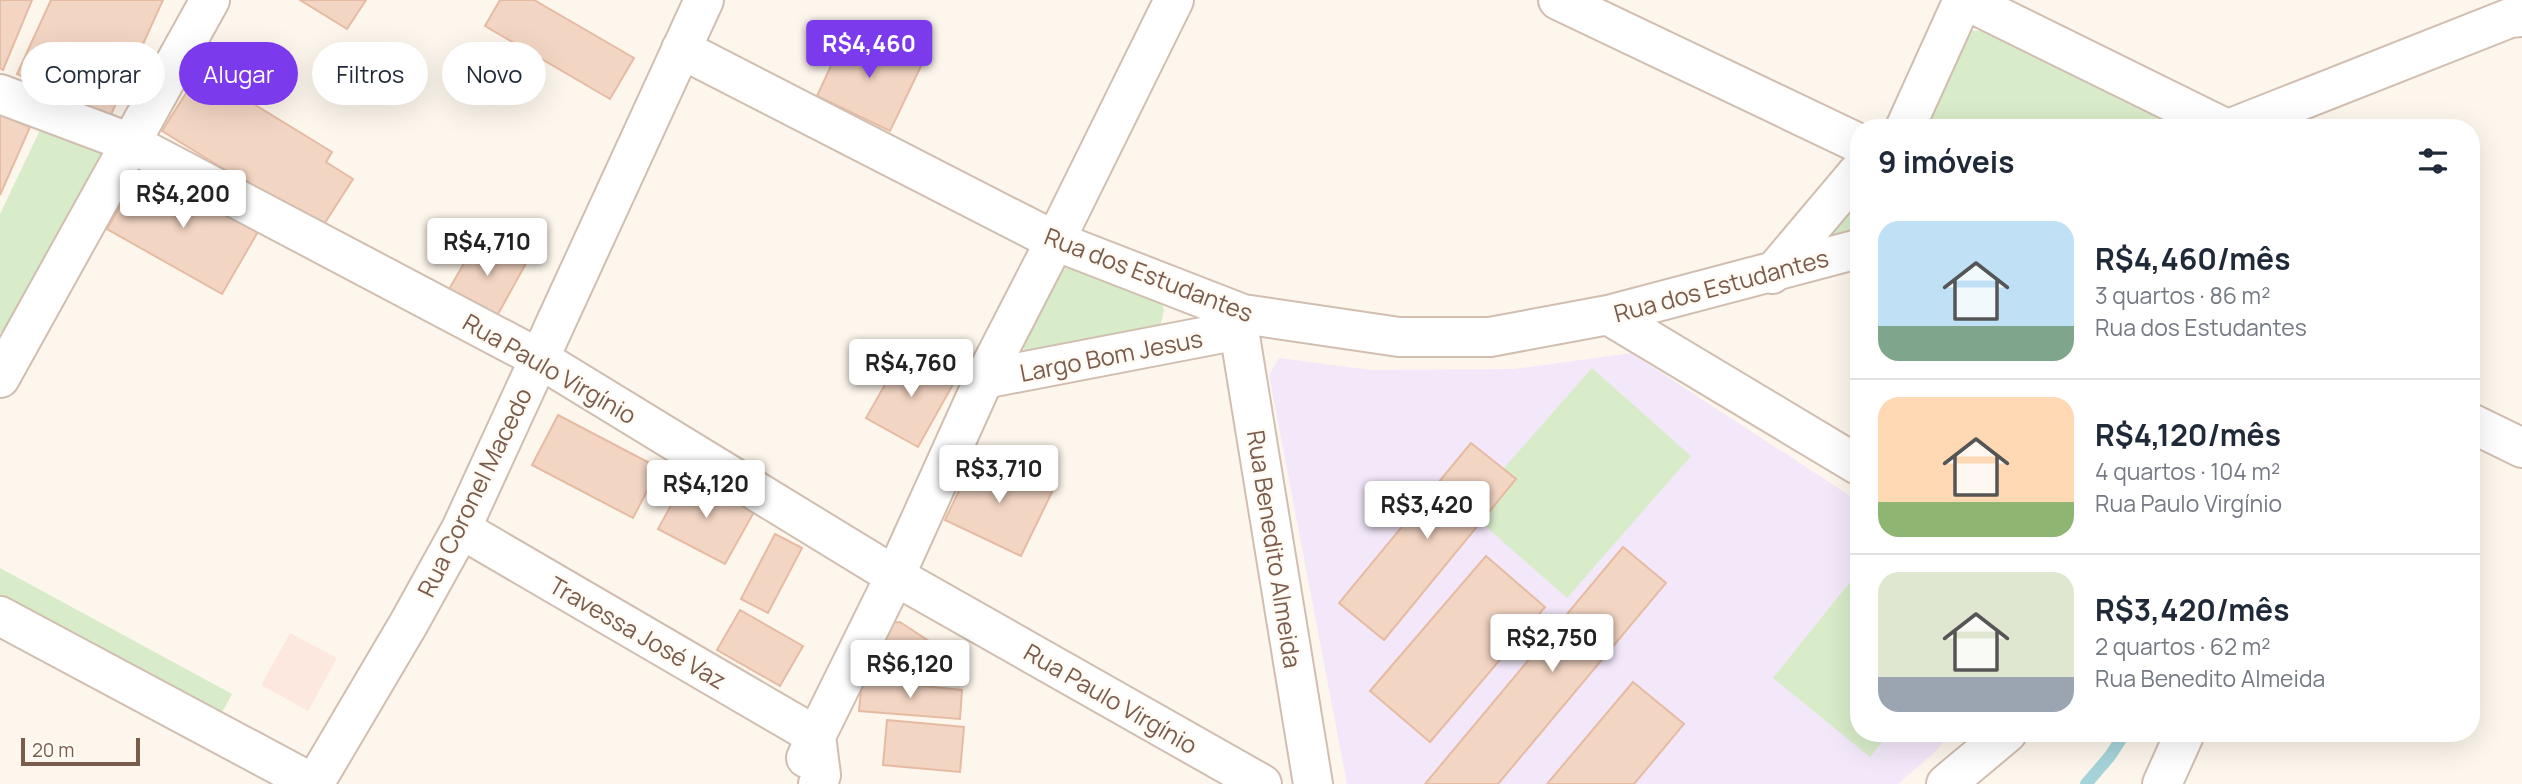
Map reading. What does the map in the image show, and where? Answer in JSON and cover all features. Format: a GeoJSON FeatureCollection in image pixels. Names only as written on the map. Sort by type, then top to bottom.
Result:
{"type":"FeatureCollection","features":[{"type":"Feature","properties":{"kind":"street"},"geometry":{"type":"LineString","coordinates":[[0,378],[210,0]]}},
{"type":"Feature","properties":{"kind":"street","name":"Rua Coronel Macedo"},"geometry":{"type":"LineString","coordinates":[[314,784],[461,529],[704,0]]}},
{"type":"Feature","properties":{"kind":"street"},"geometry":{"type":"LineString","coordinates":[[814,782],[816,736],[895,576],[984,379],[1174,0]]}},
{"type":"Feature","properties":{"kind":"street"},"geometry":{"type":"LineString","coordinates":[[1558,0],[1850,139]]}},
{"type":"Feature","properties":{"kind":"street"},"geometry":{"type":"LineString","coordinates":[[1909,119],[1964,0],[2207,119]]}},
{"type":"Feature","properties":{"kind":"street"},"geometry":{"type":"LineString","coordinates":[[2253,119],[2511,12]]}},
{"type":"Feature","properties":{"kind":"street","name":"Rua dos Estudantes"},"geometry":{"type":"LineString","coordinates":[[681,50],[1055,241],[1241,322],[1399,337],[1490,337],[1608,315],[1850,251]]}},
{"type":"Feature","properties":{"kind":"street","name":"Rua Paulo Virgínio"},"geometry":{"type":"LineString","coordinates":[[0,94],[131,143],[540,359],[895,576],[1262,784]]}},
{"type":"Feature","properties":{"kind":"street"},"geometry":{"type":"LineString","coordinates":[[1772,274],[1850,181]]}},
{"type":"Feature","properties":{"kind":"street"},"geometry":{"type":"LineString","coordinates":[[1608,315],[1850,460]]}},
{"type":"Feature","properties":{"kind":"street","name":"Largo Bom Jesus"},"geometry":{"type":"LineString","coordinates":[[984,379],[1241,322]]}},
{"type":"Feature","properties":{"kind":"street","name":"Rua Benedito Almeida"},"geometry":{"type":"LineString","coordinates":[[1241,322],[1313,784]]}},
{"type":"Feature","properties":{"kind":"street"},"geometry":{"type":"LineString","coordinates":[[2480,427],[2522,448]]}},
{"type":"Feature","properties":{"kind":"street","name":"Travessa José Vaz"},"geometry":{"type":"LineString","coordinates":[[461,529],[816,736]]}},
{"type":"Feature","properties":{"kind":"street"},"geometry":{"type":"LineString","coordinates":[[0,616],[314,784]]}},
{"type":"Feature","properties":{"kind":"street"},"geometry":{"type":"LineString","coordinates":[[1946,784],[1996,742]]}},
{"type":"Feature","properties":{"kind":"street"},"geometry":{"type":"LineString","coordinates":[[2162,784],[2181,742]]}},
{"type":"Feature","properties":{"kind":"shaded area"},"geometry":{"type":"Polygon","coordinates":[[[1631,353],[1850,496],[1850,742],[1944,742],[1936,751],[1898,784],[1347,784],[1269,375],[1279,358],[1372,370],[1514,369],[1631,353]]]}},
{"type":"Feature","properties":{"kind":"shaded area"},"geometry":{"type":"Polygon","coordinates":[[[290,633],[337,658],[308,711],[261,685],[290,633]]]}},
{"type":"Feature","properties":{"kind":"green space"},"geometry":{"type":"Polygon","coordinates":[[[1998,30],[2161,115],[2161,119],[1927,119],[1972,31],[1998,30]]]}},
{"type":"Feature","properties":{"kind":"green space"},"geometry":{"type":"Polygon","coordinates":[[[41,128],[102,150],[106,156],[7,336],[0,332],[0,214],[41,128]]]}},
{"type":"Feature","properties":{"kind":"green space"},"geometry":{"type":"Polygon","coordinates":[[[1850,211],[1850,240],[1842,242],[1833,231],[1850,211]]]}},
{"type":"Feature","properties":{"kind":"green space"},"geometry":{"type":"Polygon","coordinates":[[[1074,263],[1162,303],[1164,311],[1160,326],[1149,331],[1030,359],[1022,346],[1060,270],[1074,263]]]}},
{"type":"Feature","properties":{"kind":"green space"},"geometry":{"type":"Polygon","coordinates":[[[1592,368],[1691,456],[1567,598],[1467,510],[1592,368]]]}},
{"type":"Feature","properties":{"kind":"green space"},"geometry":{"type":"Polygon","coordinates":[[[0,568],[232,694],[217,722],[0,603],[0,568]]]}},
{"type":"Feature","properties":{"kind":"green space"},"geometry":{"type":"Polygon","coordinates":[[[1850,582],[1850,741],[1773,678],[1850,582]]]}},
{"type":"Feature","properties":{"kind":"green space"},"geometry":{"type":"Polygon","coordinates":[[[1852,742],[1882,742],[1870,757],[1852,742]]]}},
{"type":"Feature","properties":{"kind":"building"},"geometry":{"type":"Polygon","coordinates":[[[0,0],[32,0],[3,70],[0,68],[0,0]]]}},
{"type":"Feature","properties":{"kind":"building"},"geometry":{"type":"Polygon","coordinates":[[[51,0],[163,0],[144,42],[32,42],[51,0]]]}},
{"type":"Feature","properties":{"kind":"building"},"geometry":{"type":"Polygon","coordinates":[[[300,0],[366,0],[347,29],[300,0]]]}},
{"type":"Feature","properties":{"kind":"building"},"geometry":{"type":"Polygon","coordinates":[[[500,0],[534,0],[634,58],[610,99],[546,62],[546,42],[512,42],[485,26],[500,0]]]}},
{"type":"Feature","properties":{"kind":"building"},"geometry":{"type":"Polygon","coordinates":[[[848,29],[922,64],[890,131],[817,96],[848,29]]]}},
{"type":"Feature","properties":{"kind":"building"},"geometry":{"type":"Polygon","coordinates":[[[179,104],[255,105],[332,152],[326,162],[353,179],[321,229],[162,131],[179,104]]]}},
{"type":"Feature","properties":{"kind":"building"},"geometry":{"type":"Polygon","coordinates":[[[84,105],[115,105],[110,117],[84,105]]]}},
{"type":"Feature","properties":{"kind":"building"},"geometry":{"type":"Polygon","coordinates":[[[0,114],[30,127],[0,195],[0,114]]]}},
{"type":"Feature","properties":{"kind":"building"},"geometry":{"type":"Polygon","coordinates":[[[143,166],[259,230],[222,294],[107,229],[143,166]]]}},
{"type":"Feature","properties":{"kind":"building"},"geometry":{"type":"Polygon","coordinates":[[[482,232],[529,258],[492,325],[444,298],[482,232]]]}},
{"type":"Feature","properties":{"kind":"building"},"geometry":{"type":"Polygon","coordinates":[[[904,351],[956,379],[918,447],[866,418],[904,351]]]}},
{"type":"Feature","properties":{"kind":"building"},"geometry":{"type":"Polygon","coordinates":[[[558,415],[659,468],[633,518],[532,465],[558,415]]]}},
{"type":"Feature","properties":{"kind":"building"},"geometry":{"type":"Polygon","coordinates":[[[1471,443],[1516,479],[1384,640],[1339,603],[1471,443]]]}},
{"type":"Feature","properties":{"kind":"building"},"geometry":{"type":"Polygon","coordinates":[[[977,453],[1053,490],[1021,556],[945,520],[977,453]]]}},
{"type":"Feature","properties":{"kind":"building"},"geometry":{"type":"Polygon","coordinates":[[[687,476],[754,512],[725,564],[658,529],[687,476]]]}},
{"type":"Feature","properties":{"kind":"building"},"geometry":{"type":"Polygon","coordinates":[[[775,534],[802,548],[768,613],[741,599],[775,534]]]}},
{"type":"Feature","properties":{"kind":"building"},"geometry":{"type":"Polygon","coordinates":[[[1623,547],[1666,583],[1498,784],[1425,784],[1623,547]]]}},
{"type":"Feature","properties":{"kind":"building"},"geometry":{"type":"Polygon","coordinates":[[[1486,556],[1545,607],[1430,742],[1370,691],[1486,556]]]}},
{"type":"Feature","properties":{"kind":"building"},"geometry":{"type":"Polygon","coordinates":[[[740,610],[803,646],[780,686],[717,650],[740,610]]]}},
{"type":"Feature","properties":{"kind":"building"},"geometry":{"type":"Polygon","coordinates":[[[900,622],[950,655],[943,678],[866,671],[887,623],[900,622]]]}},
{"type":"Feature","properties":{"kind":"building"},"geometry":{"type":"Polygon","coordinates":[[[862,680],[962,690],[960,719],[859,711],[862,680]]]}},
{"type":"Feature","properties":{"kind":"building"},"geometry":{"type":"Polygon","coordinates":[[[1633,682],[1684,724],[1634,784],[1547,784],[1633,682]]]}},
{"type":"Feature","properties":{"kind":"building"},"geometry":{"type":"Polygon","coordinates":[[[887,720],[964,727],[960,772],[883,765],[887,720]]]}},
{"type":"Feature","properties":{"kind":"waterway"},"geometry":{"type":"LineString","coordinates":[[2086,784],[2119,742]]}}]}
